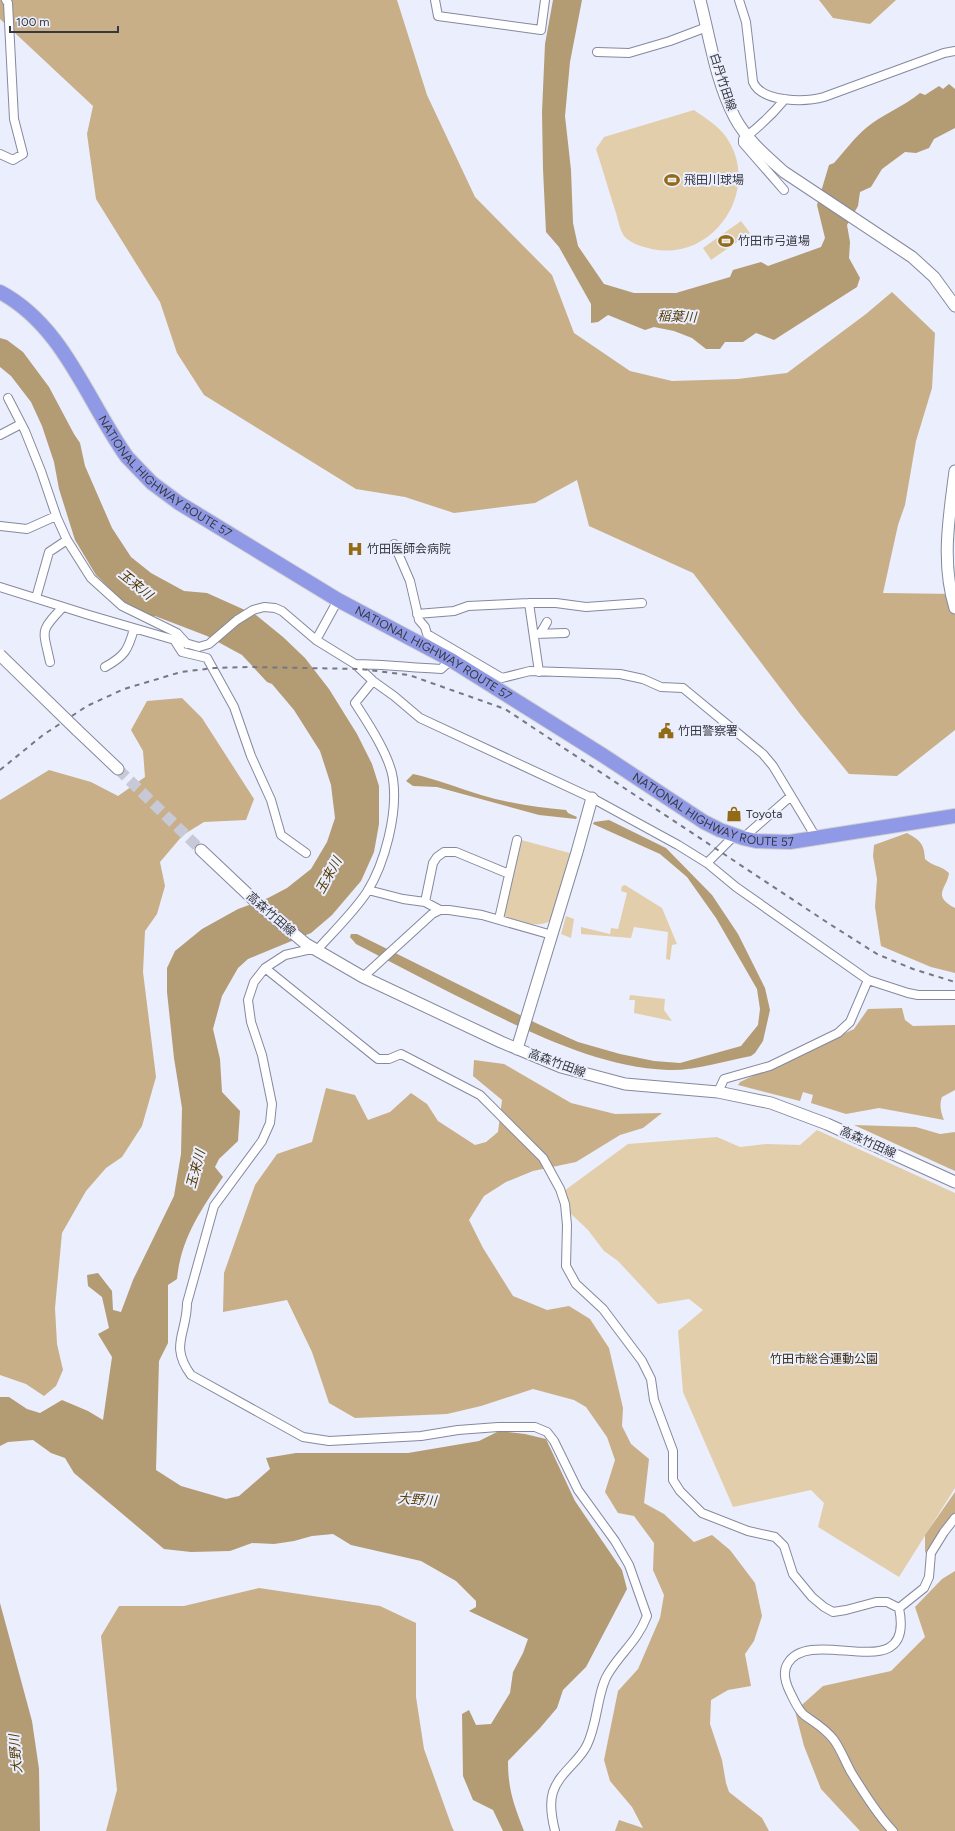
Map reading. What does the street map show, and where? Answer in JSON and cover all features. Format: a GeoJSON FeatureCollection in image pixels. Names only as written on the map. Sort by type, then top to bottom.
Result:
{"type":"FeatureCollection","features":[{"type":"Feature","properties":{"kind":"highway","name":"NATIONAL HIGHWAY ROUTE 57"},"geometry":{"type":"LineString","coordinates":[[0,292],[28,311],[52,337],[74,369],[117,442],[139,470],[152,483],[179,503],[338,600],[451,660],[604,756],[704,822],[756,841],[778,842],[817,839],[955,816]]}},
{"type":"Feature","properties":{"kind":"main road","name":"白丹竹田線"},"geometry":{"type":"LineString","coordinates":[[700,0],[726,96],[736,118],[747,136],[768,158],[802,184],[923,267],[943,288],[955,306]]}},
{"type":"Feature","properties":{"kind":"main road"},"geometry":{"type":"LineString","coordinates":[[955,471],[947,537],[951,563],[949,584],[955,608]]}},
{"type":"Feature","properties":{"kind":"main road"},"geometry":{"type":"LineString","coordinates":[[0,655],[118,769]]}},
{"type":"Feature","properties":{"kind":"main road"},"geometry":{"type":"LineString","coordinates":[[517,1048],[592,798]]}},
{"type":"Feature","properties":{"kind":"main road","name":"高森竹田線"},"geometry":{"type":"LineString","coordinates":[[201,850],[243,890],[306,944],[363,977],[517,1048],[561,1067],[625,1084],[718,1092],[771,1103],[799,1112],[955,1182]]}},
{"type":"Feature","properties":{"kind":"street"},"geometry":{"type":"LineString","coordinates":[[0,154],[14,160],[22,154],[14,119],[8,4],[6,0]]}},
{"type":"Feature","properties":{"kind":"street"},"geometry":{"type":"LineString","coordinates":[[435,0],[438,16],[541,30],[546,0]]}},
{"type":"Feature","properties":{"kind":"street"},"geometry":{"type":"LineString","coordinates":[[739,0],[746,22],[754,85],[765,94],[784,99],[813,100],[824,97],[944,53],[955,51]]}},
{"type":"Feature","properties":{"kind":"street"},"geometry":{"type":"LineString","coordinates":[[597,52],[629,53],[670,41],[707,27]]}},
{"type":"Feature","properties":{"kind":"street"},"geometry":{"type":"LineString","coordinates":[[784,99],[771,116],[743,140],[745,148],[784,190]]}},
{"type":"Feature","properties":{"kind":"street"},"geometry":{"type":"LineString","coordinates":[[8,398],[41,470],[56,516],[67,540],[91,578],[122,606],[177,633],[187,644]]}},
{"type":"Feature","properties":{"kind":"street"},"geometry":{"type":"LineString","coordinates":[[0,435],[21,424]]}},
{"type":"Feature","properties":{"kind":"street"},"geometry":{"type":"LineString","coordinates":[[0,526],[27,529],[56,516]]}},
{"type":"Feature","properties":{"kind":"street"},"geometry":{"type":"LineString","coordinates":[[36,598],[50,552],[67,540]]}},
{"type":"Feature","properties":{"kind":"street"},"geometry":{"type":"LineString","coordinates":[[394,544],[410,581],[417,614],[427,634],[502,678],[530,671],[620,674],[643,679],[661,687],[682,688],[763,754],[773,766],[813,830],[817,839]]}},
{"type":"Feature","properties":{"kind":"street"},"geometry":{"type":"LineString","coordinates":[[0,587],[199,648],[209,644],[237,620],[253,610],[264,607],[275,608],[282,611],[316,640],[355,664],[373,681],[394,696],[420,718],[592,798],[678,845],[707,863],[736,887],[868,980],[918,995],[955,995]]}},
{"type":"Feature","properties":{"kind":"street"},"geometry":{"type":"LineString","coordinates":[[316,640],[338,600]]}},
{"type":"Feature","properties":{"kind":"street"},"geometry":{"type":"LineString","coordinates":[[417,614],[454,611],[468,606],[529,603],[556,603],[586,607],[642,603]]}},
{"type":"Feature","properties":{"kind":"street"},"geometry":{"type":"LineString","coordinates":[[529,603],[537,634],[539,672]]}},
{"type":"Feature","properties":{"kind":"street"},"geometry":{"type":"LineString","coordinates":[[50,662],[44,633],[46,626],[63,607]]}},
{"type":"Feature","properties":{"kind":"street"},"geometry":{"type":"LineString","coordinates":[[537,634],[547,622]]}},
{"type":"Feature","properties":{"kind":"street"},"geometry":{"type":"LineString","coordinates":[[105,667],[115,661],[128,648],[134,629]]}},
{"type":"Feature","properties":{"kind":"street"},"geometry":{"type":"LineString","coordinates":[[537,634],[565,633]]}},
{"type":"Feature","properties":{"kind":"street"},"geometry":{"type":"LineString","coordinates":[[175,641],[182,652],[207,658],[214,668],[234,707],[248,749],[271,800],[281,835],[306,853]]}},
{"type":"Feature","properties":{"kind":"street"},"geometry":{"type":"LineString","coordinates":[[355,664],[381,664],[413,668],[441,669],[451,660]]}},
{"type":"Feature","properties":{"kind":"street"},"geometry":{"type":"LineString","coordinates":[[373,681],[355,703],[372,730],[388,763],[393,778],[393,814],[381,863],[368,890],[317,950],[307,950],[285,955],[265,968],[254,982],[248,1000],[251,1022],[262,1055],[272,1104],[270,1123],[262,1141],[214,1206],[187,1303],[187,1317],[181,1333],[180,1351],[183,1364],[191,1375],[303,1437],[329,1441],[421,1436],[458,1430],[498,1427],[535,1427],[547,1432],[554,1442],[578,1490],[615,1541],[629,1565],[647,1616],[638,1636],[607,1675],[602,1688],[595,1725],[588,1744],[582,1755],[565,1774],[553,1791],[551,1809],[555,1831]]}},
{"type":"Feature","properties":{"kind":"street"},"geometry":{"type":"LineString","coordinates":[[707,863],[791,796]]}},
{"type":"Feature","properties":{"kind":"street"},"geometry":{"type":"LineString","coordinates":[[499,920],[517,840]]}},
{"type":"Feature","properties":{"kind":"street"},"geometry":{"type":"LineString","coordinates":[[425,902],[433,863],[437,857],[444,852],[456,852],[510,874]]}},
{"type":"Feature","properties":{"kind":"street"},"geometry":{"type":"LineString","coordinates":[[368,890],[403,899],[425,902],[440,910],[482,915],[552,935]]}},
{"type":"Feature","properties":{"kind":"street"},"geometry":{"type":"LineString","coordinates":[[363,977],[432,914],[440,910]]}},
{"type":"Feature","properties":{"kind":"street"},"geometry":{"type":"LineString","coordinates":[[265,968],[378,1059],[389,1059],[401,1054],[480,1095],[543,1158],[560,1189],[565,1204],[567,1225],[566,1266],[576,1284],[603,1309],[642,1361],[651,1379],[654,1400],[673,1450],[673,1480],[680,1491],[702,1513],[748,1531],[775,1537],[784,1546],[794,1574],[812,1597],[833,1612],[876,1602],[887,1602],[898,1608],[901,1628],[899,1636],[891,1647],[882,1651],[870,1652],[825,1650],[799,1652],[792,1656],[786,1665],[784,1675],[789,1691],[803,1714],[824,1727],[834,1740],[850,1771],[879,1814],[893,1831]]}},
{"type":"Feature","properties":{"kind":"street"},"geometry":{"type":"LineString","coordinates":[[718,1092],[724,1079],[770,1066],[838,1033],[850,1022],[868,980]]}},
{"type":"Feature","properties":{"kind":"street"},"geometry":{"type":"LineString","coordinates":[[898,1608],[924,1588],[929,1577],[931,1553],[955,1518]]}},
{"type":"Feature","properties":{"kind":"green space","name":"飛田川球場"},"geometry":{"type":"Polygon","coordinates":[[[694,110],[723,133],[735,154],[739,176],[735,197],[726,217],[712,233],[693,245],[672,250],[648,248],[635,244],[629,241],[621,231],[596,149],[604,137],[694,110]]]}},
{"type":"Feature","properties":{"kind":"green space","name":"竹田市弓道場"},"geometry":{"type":"Polygon","coordinates":[[[741,221],[750,233],[711,260],[703,248],[741,221]]]}},
{"type":"Feature","properties":{"kind":"green space"},"geometry":{"type":"Polygon","coordinates":[[[521,840],[570,853],[551,920],[546,923],[529,923],[505,917],[504,914],[521,840]]]}},
{"type":"Feature","properties":{"kind":"green space"},"geometry":{"type":"Polygon","coordinates":[[[625,885],[662,908],[677,944],[672,945],[670,960],[666,959],[668,932],[634,927],[631,938],[581,934],[581,927],[610,934],[611,928],[618,929],[627,893],[621,891],[622,886],[625,885]]]}},
{"type":"Feature","properties":{"kind":"green space"},"geometry":{"type":"Polygon","coordinates":[[[566,916],[574,919],[571,938],[561,934],[566,916]]]}},
{"type":"Feature","properties":{"kind":"green space"},"geometry":{"type":"Polygon","coordinates":[[[630,995],[665,999],[664,1010],[672,1021],[634,1013],[635,1000],[629,1000],[630,995]]]}},
{"type":"Feature","properties":{"kind":"green space","name":"竹田市総合運動公園"},"geometry":{"type":"Polygon","coordinates":[[[817,1130],[955,1193],[955,1488],[899,1577],[818,1527],[824,1503],[811,1490],[733,1507],[683,1392],[678,1331],[703,1310],[689,1299],[658,1304],[618,1261],[604,1251],[588,1230],[570,1213],[564,1191],[628,1144],[717,1137],[740,1147],[766,1144],[800,1145],[817,1130]]]}},
{"type":"Feature","properties":{"kind":"shaded area"},"geometry":{"type":"Polygon","coordinates":[[[0,0],[397,0],[427,95],[475,197],[552,275],[574,333],[630,371],[672,381],[738,379],[787,373],[866,314],[892,292],[935,333],[932,388],[916,441],[905,505],[898,525],[883,593],[955,594],[955,730],[897,776],[849,774],[800,714],[693,573],[589,526],[577,480],[535,503],[454,513],[405,497],[356,489],[204,395],[177,353],[160,302],[96,199],[87,134],[93,106],[0,19],[0,0]]]}},
{"type":"Feature","properties":{"kind":"shaded area"},"geometry":{"type":"Polygon","coordinates":[[[819,0],[896,0],[870,24],[833,18],[819,0]]]}},
{"type":"Feature","properties":{"kind":"shaded area"},"geometry":{"type":"Polygon","coordinates":[[[182,698],[202,718],[254,799],[246,820],[204,822],[183,835],[160,862],[165,886],[157,914],[145,931],[143,972],[156,1077],[142,1126],[122,1157],[106,1168],[86,1191],[62,1233],[55,1308],[57,1344],[63,1370],[56,1386],[44,1396],[26,1384],[0,1375],[0,800],[49,770],[91,782],[118,796],[145,777],[143,751],[131,730],[147,701],[182,698]]]}},
{"type":"Feature","properties":{"kind":"shaded area"},"geometry":{"type":"Polygon","coordinates":[[[907,833],[921,843],[924,850],[925,859],[949,873],[942,895],[948,903],[955,908],[955,973],[931,967],[881,946],[875,907],[877,879],[873,856],[874,845],[907,833]]]}},
{"type":"Feature","properties":{"kind":"shaded area"},"geometry":{"type":"Polygon","coordinates":[[[902,1008],[905,1020],[913,1026],[955,1025],[955,1090],[942,1097],[941,1109],[944,1120],[879,1108],[846,1114],[811,1103],[813,1095],[803,1092],[800,1101],[738,1085],[740,1082],[854,1029],[868,1009],[902,1008]]]}},
{"type":"Feature","properties":{"kind":"shaded area"},"geometry":{"type":"Polygon","coordinates":[[[474,1060],[504,1064],[571,1103],[615,1114],[662,1113],[643,1128],[620,1135],[576,1162],[533,1171],[506,1182],[484,1196],[469,1220],[483,1248],[513,1296],[547,1310],[569,1306],[590,1319],[609,1348],[623,1408],[622,1426],[631,1444],[649,1459],[644,1503],[664,1514],[694,1542],[712,1535],[730,1550],[755,1583],[762,1616],[754,1641],[745,1654],[751,1686],[728,1690],[711,1700],[710,1724],[722,1760],[729,1792],[762,1818],[769,1831],[615,1831],[619,1820],[643,1828],[632,1807],[610,1781],[604,1760],[618,1691],[638,1669],[660,1618],[664,1595],[653,1570],[654,1543],[634,1516],[618,1513],[605,1492],[615,1460],[607,1437],[586,1407],[574,1400],[533,1389],[481,1406],[447,1414],[355,1418],[329,1403],[312,1352],[287,1300],[223,1312],[224,1273],[255,1185],[277,1154],[312,1142],[326,1088],[355,1095],[368,1120],[390,1112],[411,1093],[427,1104],[438,1121],[475,1145],[486,1142],[498,1132],[502,1100],[473,1076],[474,1060]]]}},
{"type":"Feature","properties":{"kind":"shaded area"},"geometry":{"type":"Polygon","coordinates":[[[854,1125],[916,1127],[940,1134],[955,1132],[955,1171],[854,1125]]]}},
{"type":"Feature","properties":{"kind":"shaded area"},"geometry":{"type":"Polygon","coordinates":[[[955,1492],[955,1515],[925,1553],[925,1535],[955,1492]]]}},
{"type":"Feature","properties":{"kind":"shaded area"},"geometry":{"type":"Polygon","coordinates":[[[955,1571],[955,1831],[860,1831],[821,1789],[804,1746],[795,1711],[823,1686],[891,1671],[925,1637],[915,1607],[942,1579],[955,1571]]]}},
{"type":"Feature","properties":{"kind":"shaded area"},"geometry":{"type":"Polygon","coordinates":[[[259,1588],[380,1606],[416,1623],[416,1697],[424,1749],[454,1831],[106,1831],[117,1790],[101,1636],[119,1606],[184,1606],[259,1588]]]}},
{"type":"Feature","properties":{"kind":"water","name":"稲葉川"},"geometry":{"type":"Polygon","coordinates":[[[553,0],[582,0],[570,62],[565,116],[571,170],[573,223],[578,246],[604,284],[634,293],[676,293],[730,277],[733,270],[761,262],[768,266],[821,247],[825,238],[817,205],[829,165],[834,163],[866,128],[920,93],[925,95],[939,86],[943,89],[949,84],[955,89],[955,128],[934,139],[929,148],[916,153],[905,152],[882,169],[871,187],[860,192],[858,206],[847,225],[850,242],[849,258],[860,278],[857,287],[774,340],[756,333],[743,342],[725,342],[720,349],[706,349],[692,338],[674,331],[654,327],[645,330],[608,315],[598,322],[591,323],[591,304],[559,247],[546,232],[542,112],[545,44],[553,0]]]}},
{"type":"Feature","properties":{"kind":"water"},"geometry":{"type":"Polygon","coordinates":[[[0,338],[7,340],[23,352],[49,387],[80,443],[85,466],[112,528],[131,557],[151,573],[184,591],[207,593],[256,615],[283,637],[305,658],[329,689],[357,734],[372,764],[379,786],[379,824],[374,852],[361,881],[332,915],[311,933],[248,959],[238,968],[222,996],[213,1029],[220,1059],[222,1092],[240,1111],[238,1141],[219,1159],[215,1167],[223,1177],[193,1225],[183,1250],[177,1279],[168,1285],[168,1343],[159,1361],[156,1470],[181,1486],[226,1499],[239,1496],[270,1469],[266,1458],[296,1453],[408,1453],[479,1441],[499,1431],[525,1434],[546,1439],[575,1501],[622,1570],[627,1589],[586,1667],[563,1690],[557,1708],[508,1761],[509,1781],[512,1797],[524,1831],[503,1831],[493,1810],[473,1800],[463,1776],[462,1714],[469,1710],[476,1725],[491,1724],[510,1693],[513,1672],[523,1653],[528,1639],[469,1611],[476,1607],[476,1601],[456,1581],[421,1561],[351,1545],[333,1534],[312,1536],[274,1544],[252,1543],[230,1551],[191,1552],[164,1549],[74,1473],[65,1458],[51,1453],[33,1440],[8,1442],[0,1446],[0,1397],[9,1397],[27,1409],[40,1413],[62,1400],[88,1411],[103,1420],[112,1357],[98,1334],[109,1328],[102,1297],[88,1286],[87,1275],[98,1273],[112,1291],[113,1310],[121,1312],[133,1280],[174,1196],[181,1154],[182,1108],[174,1058],[167,992],[167,968],[175,951],[202,929],[238,909],[268,898],[287,888],[311,869],[327,842],[335,818],[331,785],[320,751],[294,710],[272,684],[267,682],[242,655],[207,636],[155,616],[148,617],[120,599],[96,575],[75,540],[59,489],[54,462],[42,426],[31,402],[11,376],[0,367],[0,338]]]}},
{"type":"Feature","properties":{"kind":"water"},"geometry":{"type":"Polygon","coordinates":[[[413,774],[502,800],[566,810],[568,813],[577,817],[576,819],[539,815],[437,787],[413,786],[406,781],[413,774]]]}},
{"type":"Feature","properties":{"kind":"water"},"geometry":{"type":"Polygon","coordinates":[[[609,820],[666,848],[712,895],[738,934],[765,988],[770,1010],[763,1041],[755,1053],[751,1056],[678,1070],[644,1068],[597,1057],[528,1031],[356,944],[350,937],[351,934],[357,934],[538,1024],[578,1042],[620,1054],[654,1061],[680,1063],[741,1046],[758,1025],[760,1009],[757,989],[716,918],[687,877],[660,854],[593,824],[594,822],[609,820]]]}},
{"type":"Feature","properties":{"kind":"water","name":"大野川"},"geometry":{"type":"Polygon","coordinates":[[[0,1603],[32,1721],[39,1769],[40,1831],[0,1831],[0,1603]]]}},
{"type":"Feature","properties":{"kind":"tunnel"},"geometry":{"type":"LineString","coordinates":[[118,769],[201,850]]}},
{"type":"Feature","properties":{"kind":"railway"},"geometry":{"type":"LineString","coordinates":[[0,770],[43,735],[87,706],[124,689],[181,672],[214,668],[249,667],[361,669],[409,675],[505,709],[877,954],[913,969],[955,982]]}},
{"type":"Feature","properties":{"kind":"place","name":"飛田川球場"},"geometry":{"type":"Point","coordinates":[672,180]}},
{"type":"Feature","properties":{"kind":"place","name":"竹田市弓道場"},"geometry":{"type":"Point","coordinates":[726,241]}},
{"type":"Feature","properties":{"kind":"place","name":"竹田医師会病院"},"geometry":{"type":"Point","coordinates":[355,549]}},
{"type":"Feature","properties":{"kind":"place","name":"竹田警察署"},"geometry":{"type":"Point","coordinates":[666,731]}},
{"type":"Feature","properties":{"kind":"place","name":"Toyota"},"geometry":{"type":"Point","coordinates":[734,814]}},
{"type":"Feature","properties":{"kind":"water label","name":"玉来川"},"geometry":{"type":"Point","coordinates":[136,584]}},
{"type":"Feature","properties":{"kind":"water label","name":"玉来川"},"geometry":{"type":"Point","coordinates":[328,875]}},
{"type":"Feature","properties":{"kind":"water label","name":"玉来川"},"geometry":{"type":"Point","coordinates":[195,1169]}}]}
